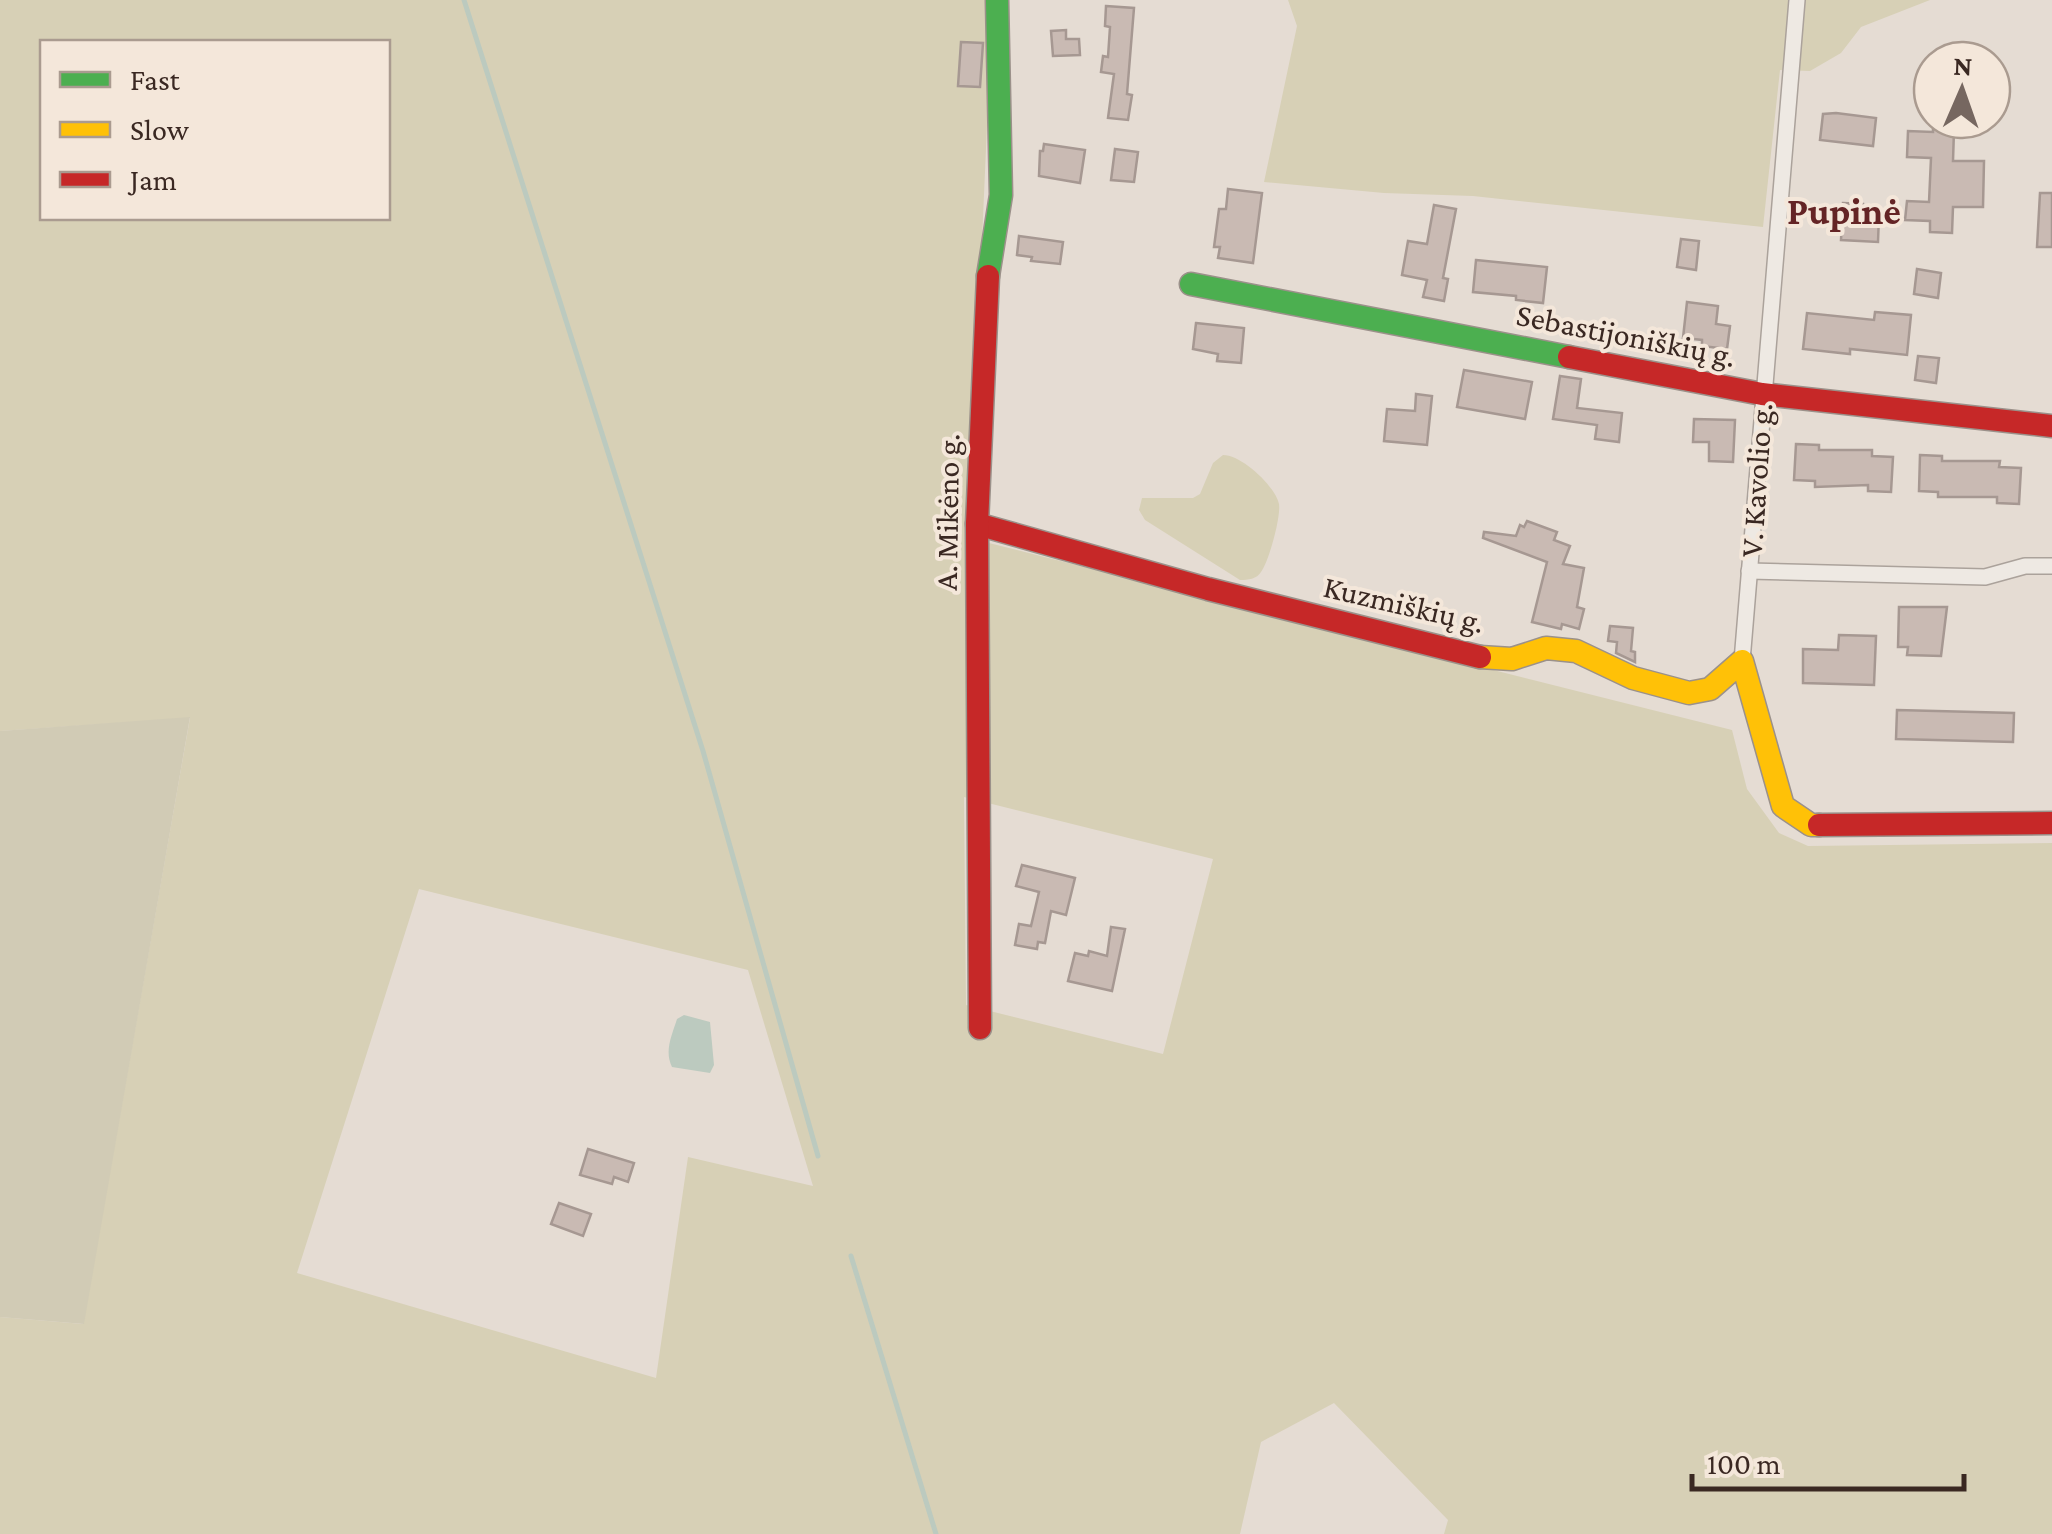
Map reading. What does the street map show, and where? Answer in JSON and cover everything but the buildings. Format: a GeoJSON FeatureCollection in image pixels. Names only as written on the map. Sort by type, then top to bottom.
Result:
{"type":"FeatureCollection","features":[{"type":"Feature","properties":{"kind":"street","name":"A. Mikėno g."},"geometry":{"type":"LineString","coordinates":[[980,1028],[977,524],[988,269],[1001,195],[997,0]]}},
{"type":"Feature","properties":{"kind":"street","name":"V. Kavolio g."},"geometry":{"type":"LineString","coordinates":[[1742,662],[1797,0]]}},
{"type":"Feature","properties":{"kind":"street","name":"Sebastijoniškių g."},"geometry":{"type":"LineString","coordinates":[[1190,284],[1762,394],[2052,426]]}},
{"type":"Feature","properties":{"kind":"street","name":"Kuzmiškių g."},"geometry":{"type":"LineString","coordinates":[[977,524],[1208,589],[1482,658],[1512,659],[1546,648],[1576,651],[1632,678],[1688,693],[1710,690],[1742,662]]}},
{"type":"Feature","properties":{"kind":"street"},"geometry":{"type":"LineString","coordinates":[[1749,571],[1985,577],[2026,566],[2052,566]]}},
{"type":"Feature","properties":{"kind":"street"},"geometry":{"type":"LineString","coordinates":[[1742,662],[1783,806],[1811,825],[2052,823]]}},
{"type":"Feature","properties":{"kind":"shaded area"},"geometry":{"type":"Polygon","coordinates":[[[0,0],[988,0],[989,80],[969,538],[1732,730],[1747,789],[1779,833],[1808,846],[2052,843],[2052,1534],[1444,1534],[1448,1520],[1334,1403],[1261,1442],[1240,1534],[0,1534],[0,1317],[83,1324],[190,718],[0,731],[0,0]],[[964,797],[966,1005],[1163,1054],[1213,859],[964,797]],[[419,889],[297,1273],[656,1378],[688,1157],[813,1186],[748,970],[419,889]]]}},
{"type":"Feature","properties":{"kind":"shaded area"},"geometry":{"type":"Polygon","coordinates":[[[1288,0],[1930,0],[1861,27],[1841,53],[1810,71],[1780,70],[1763,227],[1473,196],[1264,182],[1297,26],[1288,0]]]}},
{"type":"Feature","properties":{"kind":"shaded area"},"geometry":{"type":"Polygon","coordinates":[[[1223,455],[1239,460],[1257,473],[1279,504],[1267,559],[1255,578],[1240,580],[1145,520],[1139,510],[1142,498],[1193,498],[1200,494],[1213,463],[1223,455]]]}},
{"type":"Feature","properties":{"kind":"shaded area"},"geometry":{"type":"Polygon","coordinates":[[[190,717],[84,1324],[0,1317],[0,731],[190,717]]]}},
{"type":"Feature","properties":{"kind":"shaded area"},"geometry":{"type":"Polygon","coordinates":[[[684,1015],[710,1022],[714,1065],[710,1073],[672,1067],[670,1043],[677,1019],[684,1015]]]}},
{"type":"Feature","properties":{"kind":"waterway"},"geometry":{"type":"LineString","coordinates":[[464,0],[703,751],[818,1156]]}},
{"type":"Feature","properties":{"kind":"waterway"},"geometry":{"type":"LineString","coordinates":[[851,1256],[936,1534]]}},
{"type":"Feature","properties":{"kind":"traffic: fast"},"geometry":{"type":"LineString","coordinates":[[988,276],[1001,195],[997,0]]}},
{"type":"Feature","properties":{"kind":"traffic: fast"},"geometry":{"type":"LineString","coordinates":[[1191,284],[1569,357]]}},
{"type":"Feature","properties":{"kind":"traffic: slow"},"geometry":{"type":"LineString","coordinates":[[1480,657],[1512,659],[1546,648],[1576,651],[1633,678],[1689,693],[1710,689],[1742,661],[1783,806],[1811,825],[1819,825]]}},
{"type":"Feature","properties":{"kind":"traffic: jam"},"geometry":{"type":"LineString","coordinates":[[980,1028],[977,524],[988,276]]}},
{"type":"Feature","properties":{"kind":"traffic: jam"},"geometry":{"type":"LineString","coordinates":[[1569,357],[1762,394],[2052,426]]}},
{"type":"Feature","properties":{"kind":"traffic: jam"},"geometry":{"type":"LineString","coordinates":[[977,524],[1208,589],[1480,657]]}},
{"type":"Feature","properties":{"kind":"traffic: jam"},"geometry":{"type":"LineString","coordinates":[[1819,825],[2052,823]]}},
{"type":"Feature","properties":{"kind":"district","name":"Pupinė"},"geometry":{"type":"Point","coordinates":[1844,211]}}]}
